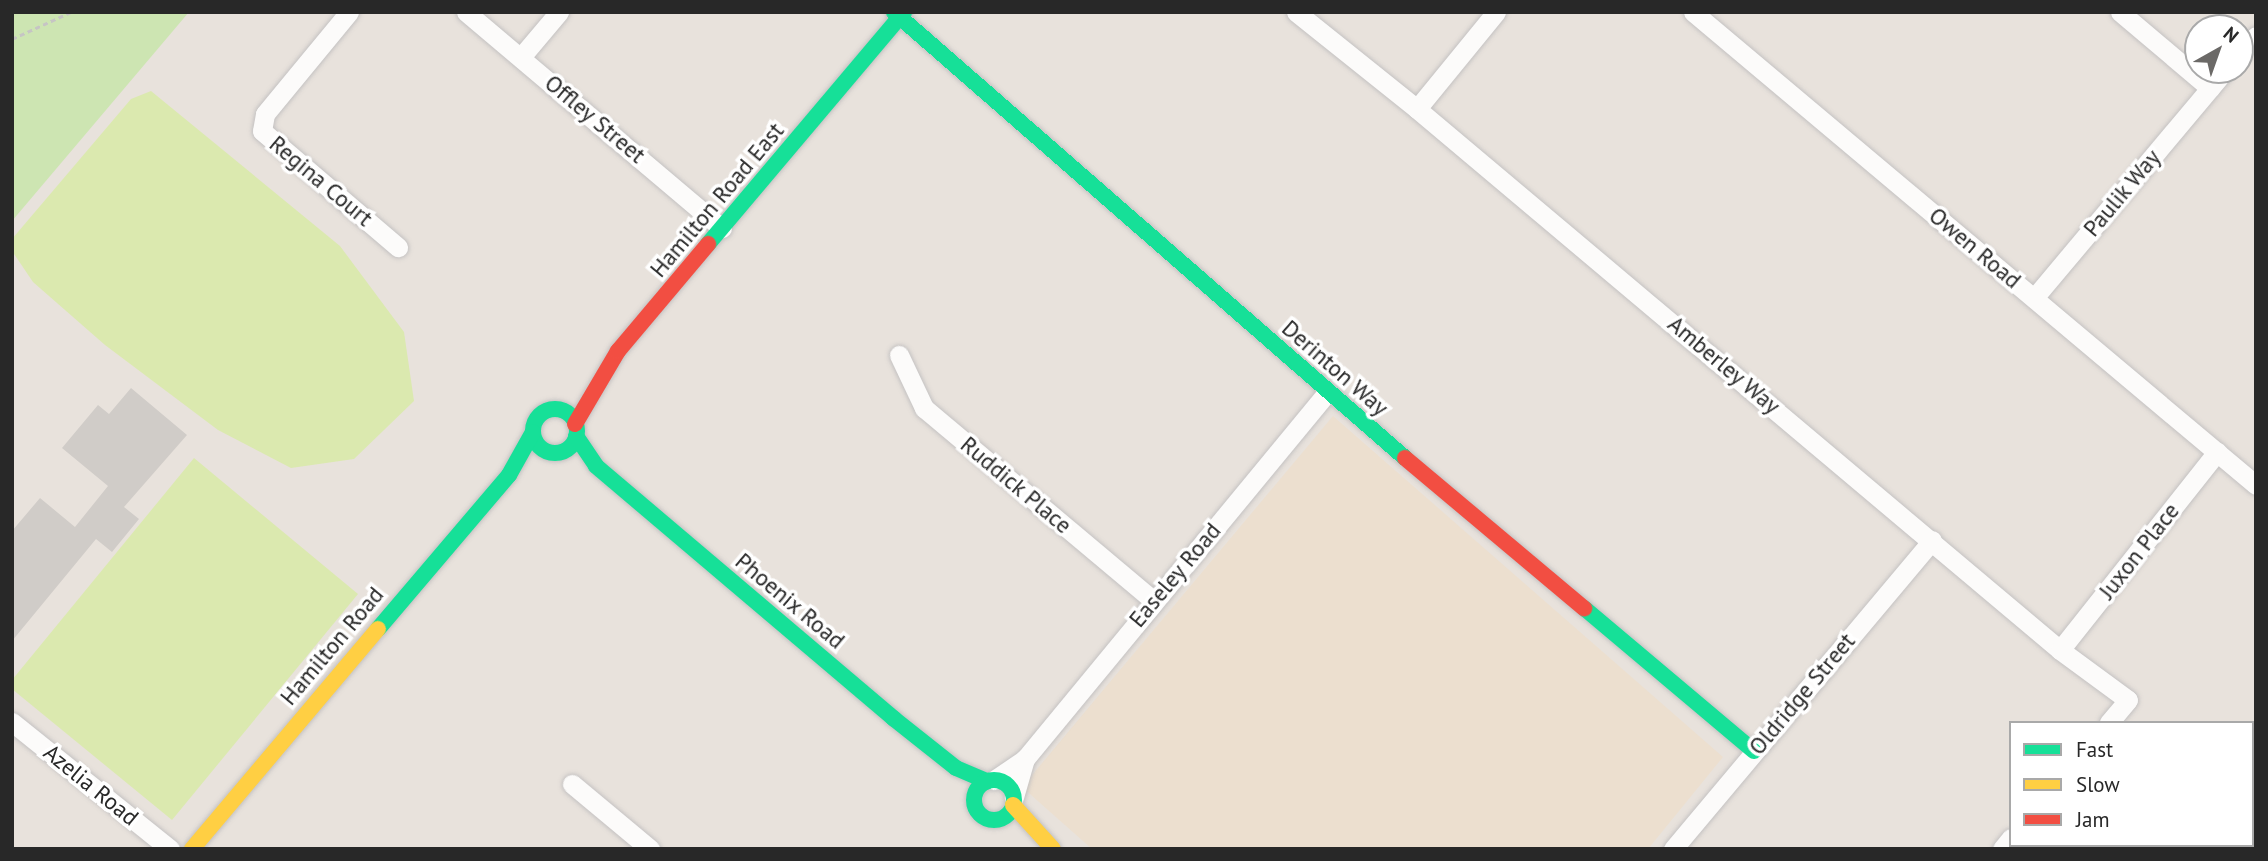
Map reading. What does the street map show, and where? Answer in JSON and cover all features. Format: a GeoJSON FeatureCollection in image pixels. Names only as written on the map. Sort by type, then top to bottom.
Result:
{"type":"FeatureCollection","features":[{"type":"Feature","properties":{"kind":"street","name":"Regina Court"},"geometry":{"type":"LineString","coordinates":[[349,12],[265,114],[262,131],[398,247]]}},
{"type":"Feature","properties":{"kind":"street","name":"Offley Street"},"geometry":{"type":"LineString","coordinates":[[467,12],[718,224]]}},
{"type":"Feature","properties":{"kind":"street"},"geometry":{"type":"LineString","coordinates":[[521,57],[559,12]]}},
{"type":"Feature","properties":{"kind":"street","name":"Amberley Way"},"geometry":{"type":"LineString","coordinates":[[1296,12],[1417,109],[2060,650],[2128,700],[2111,721]]}},
{"type":"Feature","properties":{"kind":"street"},"geometry":{"type":"LineString","coordinates":[[1417,109],[1496,12]]}},
{"type":"Feature","properties":{"kind":"street","name":"Owen Road"},"geometry":{"type":"LineString","coordinates":[[1692,12],[2256,485]]}},
{"type":"Feature","properties":{"kind":"street"},"geometry":{"type":"LineString","coordinates":[[2120,12],[2210,88]]}},
{"type":"Feature","properties":{"kind":"street","name":"Hamilton Road East"},"geometry":{"type":"LineString","coordinates":[[559,410],[896,14]]}},
{"type":"Feature","properties":{"kind":"street","name":"Derinton Way"},"geometry":{"type":"LineString","coordinates":[[896,14],[1327,393],[1754,751]]}},
{"type":"Feature","properties":{"kind":"street","name":"Paulik Way"},"geometry":{"type":"LineString","coordinates":[[2034,298],[2213,84]]}},
{"type":"Feature","properties":{"kind":"street","name":"Hamilton Road East"},"geometry":{"type":"LineString","coordinates":[[575,430],[611,361],[718,224]]}},
{"type":"Feature","properties":{"kind":"street","name":"Ruddick Place"},"geometry":{"type":"LineString","coordinates":[[899,355],[924,408],[1154,601]]}},
{"type":"Feature","properties":{"kind":"street","name":"Easeley Road"},"geometry":{"type":"LineString","coordinates":[[991,780],[1025,759],[1327,393]]}},
{"type":"Feature","properties":{"kind":"street"},"geometry":{"type":"LineString","coordinates":[[559,410],[575,430],[559,453],[543,450],[533,432],[540,415],[559,410]]}},
{"type":"Feature","properties":{"kind":"street","name":"Phoenix Road"},"geometry":{"type":"LineString","coordinates":[[575,430],[596,466],[956,768],[991,780]]}},
{"type":"Feature","properties":{"kind":"street","name":"Hamilton Road"},"geometry":{"type":"LineString","coordinates":[[192,849],[509,475],[533,432]]}},
{"type":"Feature","properties":{"kind":"street","name":"Juxon Place"},"geometry":{"type":"LineString","coordinates":[[2060,650],[2217,452]]}},
{"type":"Feature","properties":{"kind":"street","name":"Phoenix Road"},"geometry":{"type":"LineString","coordinates":[[559,453],[596,466]]}},
{"type":"Feature","properties":{"kind":"street","name":"Hamilton Road"},"geometry":{"type":"LineString","coordinates":[[509,475],[559,453]]}},
{"type":"Feature","properties":{"kind":"street","name":"Oldridge Street"},"geometry":{"type":"LineString","coordinates":[[1672,849],[1932,540]]}},
{"type":"Feature","properties":{"kind":"street","name":"Azelia Road"},"geometry":{"type":"LineString","coordinates":[[12,722],[170,849]]}},
{"type":"Feature","properties":{"kind":"street","name":"Easeley Road"},"geometry":{"type":"LineString","coordinates":[[1014,801],[1025,759]]}},
{"type":"Feature","properties":{"kind":"street","name":"Phoenix Road"},"geometry":{"type":"LineString","coordinates":[[956,768],[974,801]]}},
{"type":"Feature","properties":{"kind":"street"},"geometry":{"type":"LineString","coordinates":[[1038,836],[999,819],[981,815],[974,801],[978,787],[991,780],[1006,784],[1038,836],[1053,849]]}},
{"type":"Feature","properties":{"kind":"street"},"geometry":{"type":"LineString","coordinates":[[572,784],[650,849]]}},
{"type":"Feature","properties":{"kind":"street"},"geometry":{"type":"LineString","coordinates":[[999,819],[1014,801]]}},
{"type":"Feature","properties":{"kind":"path"},"geometry":{"type":"LineString","coordinates":[[12,39],[71,12]]}},
{"type":"Feature","properties":{"kind":"shaded area"},"geometry":{"type":"Polygon","coordinates":[[[1333,416],[1723,757],[1648,849],[1092,849],[1022,787],[1333,416]]]}},
{"type":"Feature","properties":{"kind":"green space"},"geometry":{"type":"Polygon","coordinates":[[[12,12],[189,12],[12,221],[12,12]]]}},
{"type":"Feature","properties":{"kind":"green space"},"geometry":{"type":"Polygon","coordinates":[[[151,91],[340,246],[404,332],[414,401],[354,459],[291,468],[218,430],[105,345],[33,282],[12,251],[12,239],[131,99],[151,91]]]}},
{"type":"Feature","properties":{"kind":"green space"},"geometry":{"type":"Polygon","coordinates":[[[194,458],[358,594],[172,820],[12,689],[12,680],[194,458]]]}},
{"type":"Feature","properties":{"kind":"building"},"geometry":{"type":"Polygon","coordinates":[[[131,388],[187,435],[124,507],[139,519],[112,552],[96,539],[12,641],[12,531],[40,498],[75,527],[108,486],[62,448],[98,405],[109,414],[131,388]]]}},
{"type":"Feature","properties":{"kind":"traffic: fast"},"geometry":{"type":"LineString","coordinates":[[894,12],[1405,458]]}},
{"type":"Feature","properties":{"kind":"traffic: fast"},"geometry":{"type":"LineString","coordinates":[[708,244],[904,12]]}},
{"type":"Feature","properties":{"kind":"traffic: fast"},"geometry":{"type":"LineString","coordinates":[[555,409],[570,416],[577,431],[570,446],[555,453],[540,446],[533,431],[540,416],[555,409]]}},
{"type":"Feature","properties":{"kind":"traffic: fast"},"geometry":{"type":"LineString","coordinates":[[378,629],[509,475],[533,432]]}},
{"type":"Feature","properties":{"kind":"traffic: fast"},"geometry":{"type":"LineString","coordinates":[[576,436],[596,466],[893,718],[956,768],[987,781]]}},
{"type":"Feature","properties":{"kind":"traffic: fast"},"geometry":{"type":"LineString","coordinates":[[1584,608],[1754,751]]}},
{"type":"Feature","properties":{"kind":"traffic: fast"},"geometry":{"type":"LineString","coordinates":[[994,780],[1008,786],[1014,800],[1008,814],[994,820],[980,814],[974,800],[980,786],[994,780]]}},
{"type":"Feature","properties":{"kind":"traffic: slow"},"geometry":{"type":"LineString","coordinates":[[192,849],[378,629]]}},
{"type":"Feature","properties":{"kind":"traffic: slow"},"geometry":{"type":"LineString","coordinates":[[1013,805],[1053,849]]}},
{"type":"Feature","properties":{"kind":"traffic: jam"},"geometry":{"type":"LineString","coordinates":[[575,424],[618,351],[708,244]]}},
{"type":"Feature","properties":{"kind":"traffic: jam"},"geometry":{"type":"LineString","coordinates":[[1405,458],[1584,608]]}}]}
